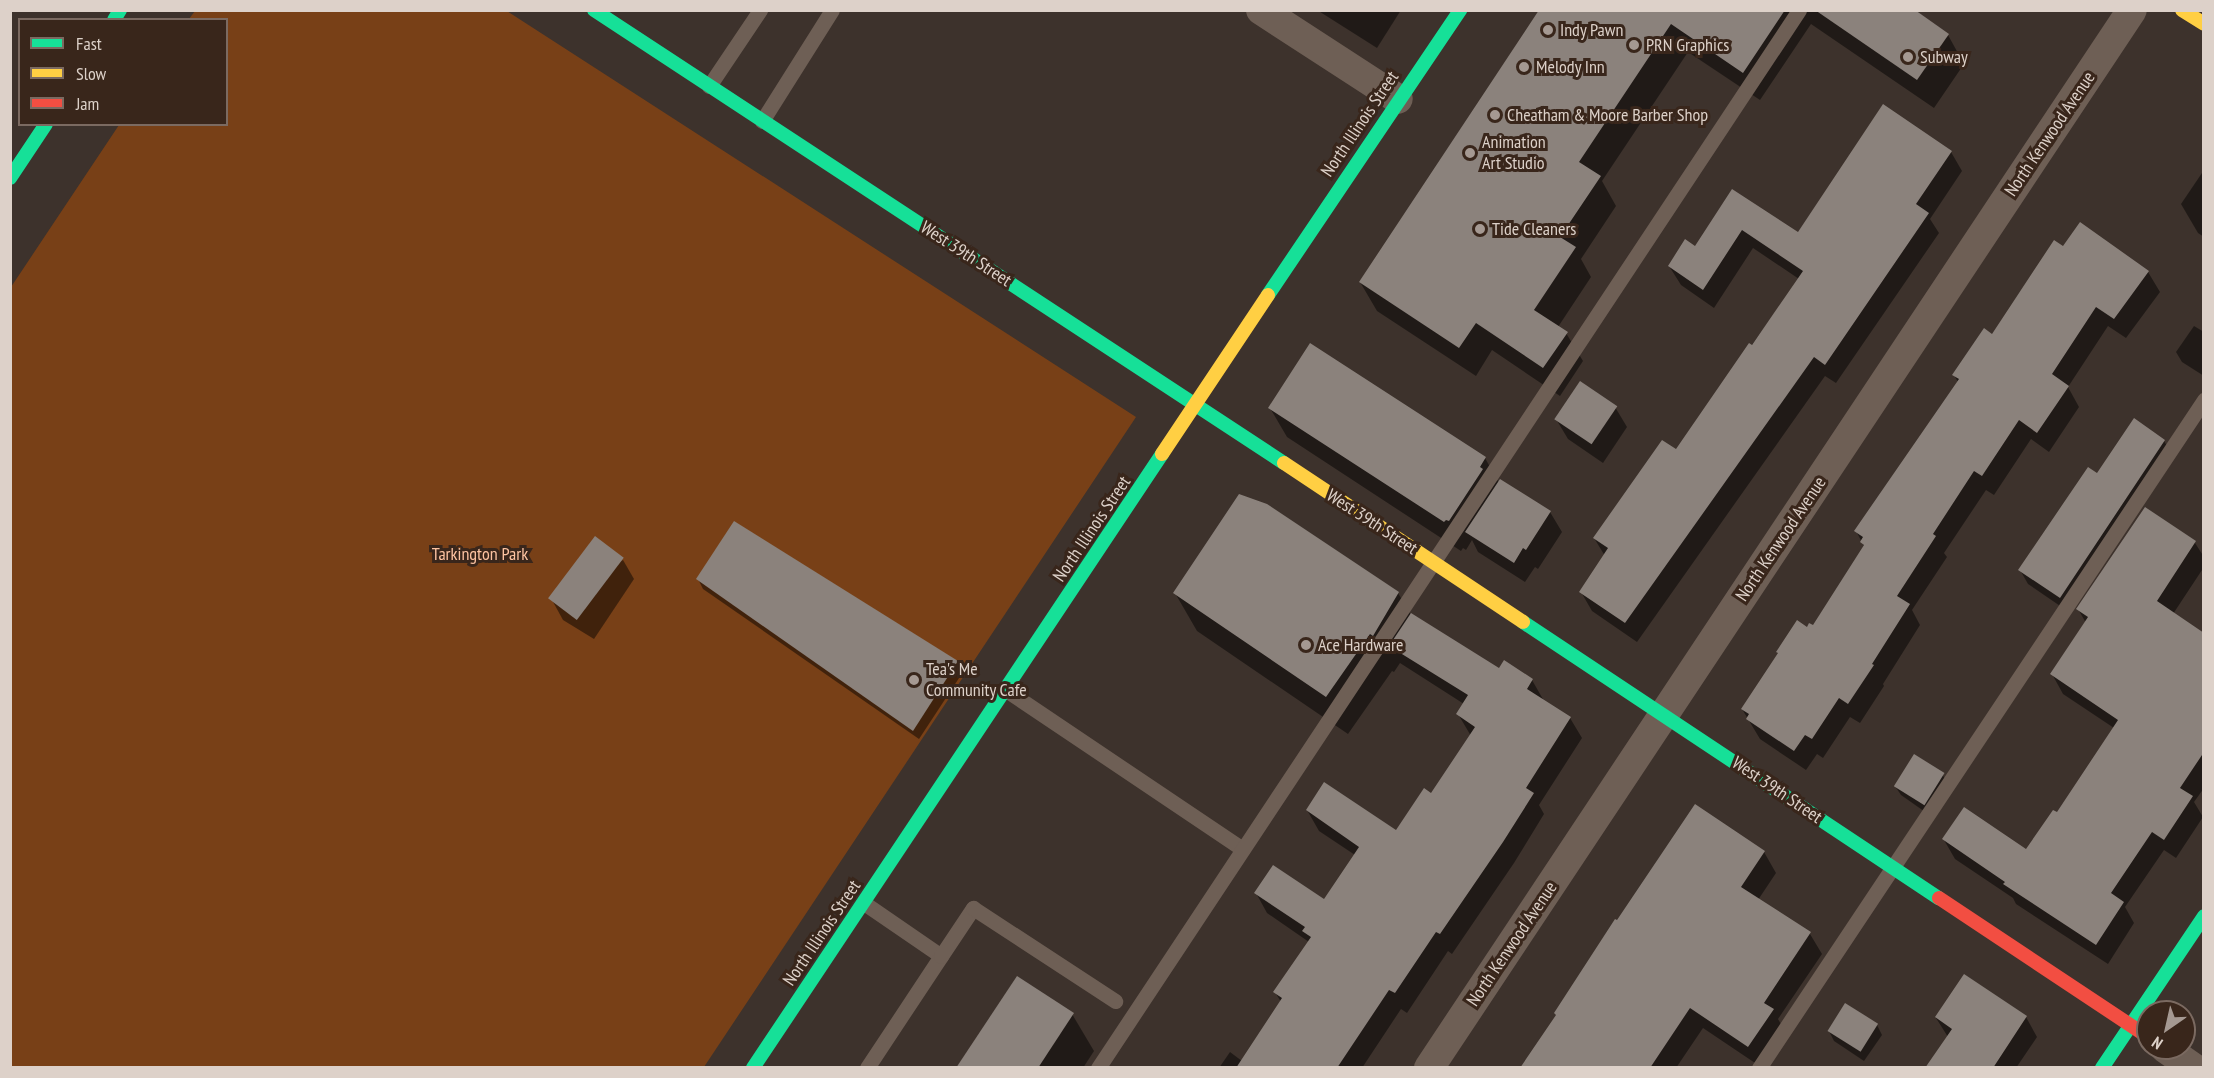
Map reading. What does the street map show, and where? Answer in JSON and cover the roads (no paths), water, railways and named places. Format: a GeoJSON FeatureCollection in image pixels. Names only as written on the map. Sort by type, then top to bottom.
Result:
{"type":"FeatureCollection","features":[{"type":"Feature","properties":{"kind":"street","name":"West 39th Street"},"geometry":{"type":"LineString","coordinates":[[594,10],[1433,562],[2136,1029]]}},
{"type":"Feature","properties":{"kind":"street"},"geometry":{"type":"LineString","coordinates":[[1261,10],[1398,99]]}},
{"type":"Feature","properties":{"kind":"street","name":"North Illinois Street"},"geometry":{"type":"LineString","coordinates":[[753,1068],[1196,406],[1398,99],[1460,10]]}},
{"type":"Feature","properties":{"kind":"street","name":"North Kenwood Avenue"},"geometry":{"type":"LineString","coordinates":[[1429,1068],[2132,10]]}},
{"type":"Feature","properties":{"kind":"street"},"geometry":{"type":"LineString","coordinates":[[2182,10],[2204,24]]}},
{"type":"Feature","properties":{"kind":"street"},"geometry":{"type":"LineString","coordinates":[[10,178],[45,126]]}},
{"type":"Feature","properties":{"kind":"street"},"geometry":{"type":"LineString","coordinates":[[2102,1068],[2204,916]]}},
{"type":"Feature","properties":{"kind":"lane"},"geometry":{"type":"LineString","coordinates":[[709,86],[760,10]]}},
{"type":"Feature","properties":{"kind":"lane"},"geometry":{"type":"LineString","coordinates":[[762,121],[832,10]]}},
{"type":"Feature","properties":{"kind":"lane"},"geometry":{"type":"LineString","coordinates":[[1098,1068],[1799,10]]}},
{"type":"Feature","properties":{"kind":"lane"},"geometry":{"type":"LineString","coordinates":[[1759,1068],[2204,400]]}},
{"type":"Feature","properties":{"kind":"lane"},"geometry":{"type":"LineString","coordinates":[[1006,690],[1243,849]]}},
{"type":"Feature","properties":{"kind":"lane"},"geometry":{"type":"LineString","coordinates":[[864,903],[941,956]]}},
{"type":"Feature","properties":{"kind":"lane"},"geometry":{"type":"LineString","coordinates":[[867,1068],[973,908],[1115,1001]]}},
{"type":"Feature","properties":{"kind":"place","name":"Indy Pawn"},"geometry":{"type":"Point","coordinates":[1548,30]}},
{"type":"Feature","properties":{"kind":"place","name":"PRN Graphics"},"geometry":{"type":"Point","coordinates":[1634,45]}},
{"type":"Feature","properties":{"kind":"place","name":"Subway"},"geometry":{"type":"Point","coordinates":[1908,57]}},
{"type":"Feature","properties":{"kind":"place","name":"Melody Inn"},"geometry":{"type":"Point","coordinates":[1524,67]}},
{"type":"Feature","properties":{"kind":"place","name":"Cheatham & Moore Barber Shop"},"geometry":{"type":"Point","coordinates":[1495,115]}},
{"type":"Feature","properties":{"kind":"place","name":"Animation Art Studio"},"geometry":{"type":"Point","coordinates":[1470,153]}},
{"type":"Feature","properties":{"kind":"place","name":"Tide Cleaners"},"geometry":{"type":"Point","coordinates":[1480,229]}},
{"type":"Feature","properties":{"kind":"place","name":"Ace Hardware"},"geometry":{"type":"Point","coordinates":[1306,645]}},
{"type":"Feature","properties":{"kind":"place","name":"Tea's Me Community Cafe"},"geometry":{"type":"Point","coordinates":[914,680]}},
{"type":"Feature","properties":{"kind":"park label","name":"Tarkington Park"},"geometry":{"type":"Point","coordinates":[480,554]}}]}
